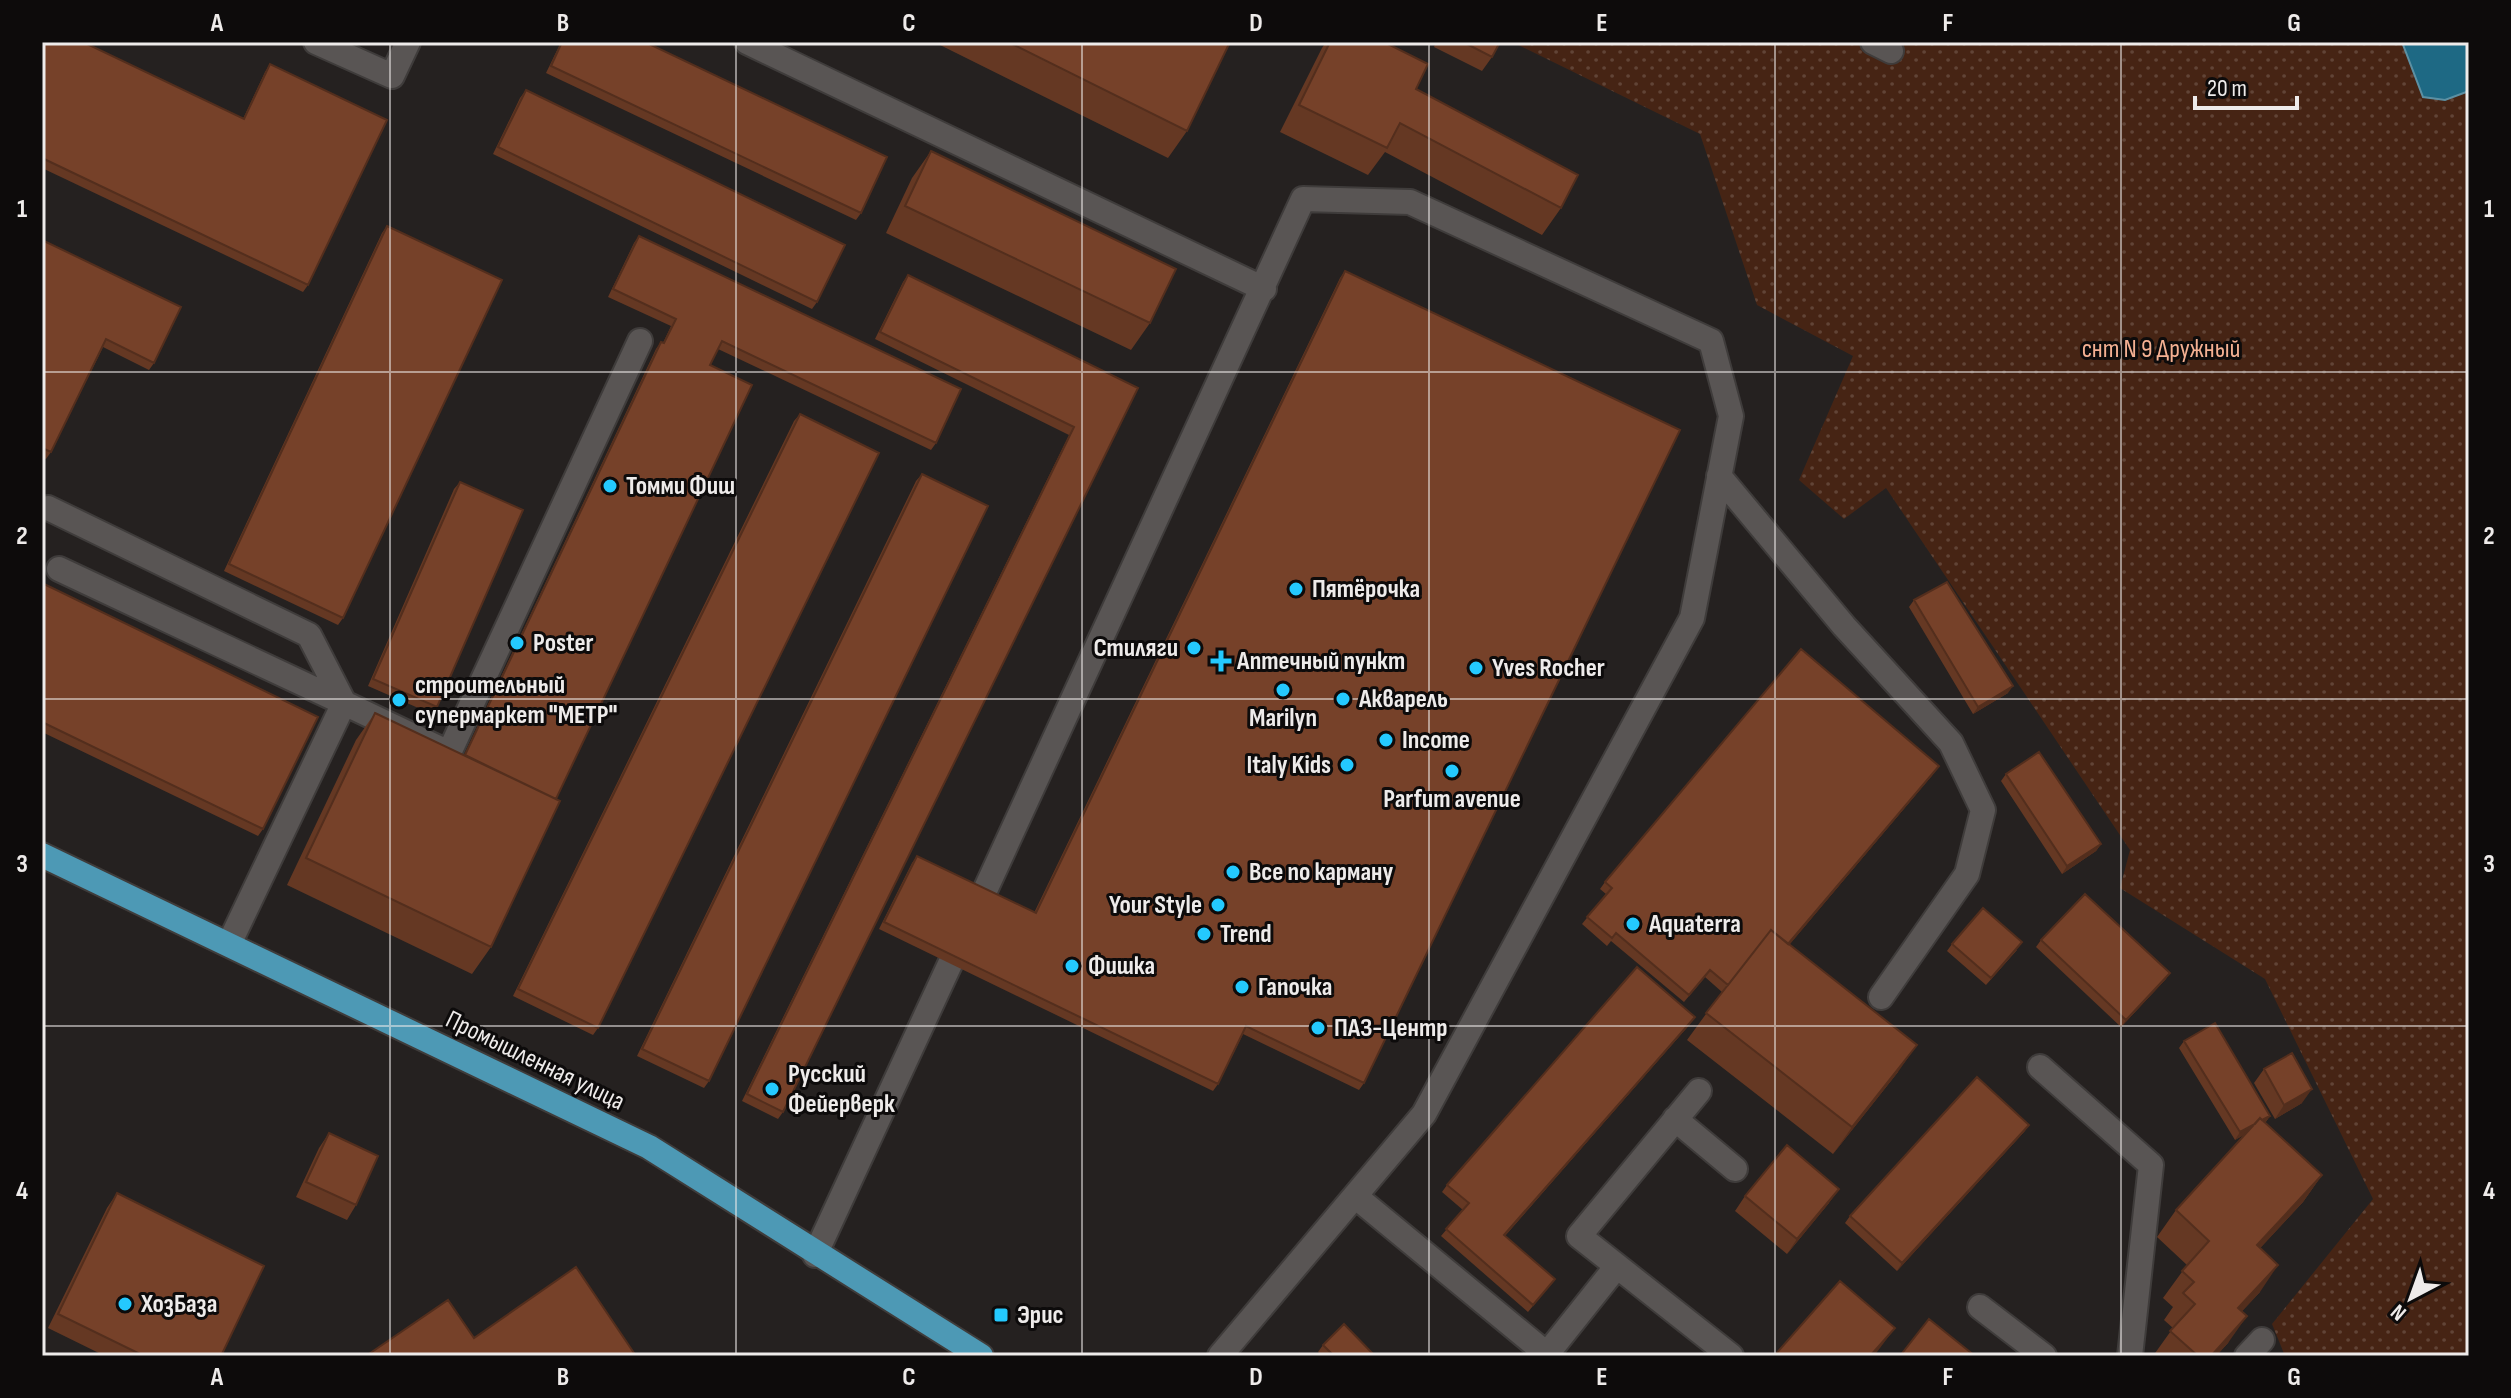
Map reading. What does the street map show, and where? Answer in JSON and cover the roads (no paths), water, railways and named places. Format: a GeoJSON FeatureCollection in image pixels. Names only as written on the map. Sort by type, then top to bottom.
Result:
{"type":"FeatureCollection","features":[{"type":"Feature","properties":{"kind":"main road","name":"Промышленная улица"},"geometry":{"type":"LineString","coordinates":[[42,855],[649,1147],[815,1255],[981,1356]]}},
{"type":"Feature","properties":{"kind":"lane"},"geometry":{"type":"LineString","coordinates":[[316,42],[392,76],[408,42]]}},
{"type":"Feature","properties":{"kind":"lane"},"geometry":{"type":"LineString","coordinates":[[747,42],[1264,289]]}},
{"type":"Feature","properties":{"kind":"lane"},"geometry":{"type":"LineString","coordinates":[[982,897],[1303,199],[1410,202],[1711,341],[1731,416],[1692,618],[1424,1114],[1220,1356]]}},
{"type":"Feature","properties":{"kind":"lane"},"geometry":{"type":"LineString","coordinates":[[59,569],[449,753],[640,341]]}},
{"type":"Feature","properties":{"kind":"lane"},"geometry":{"type":"LineString","coordinates":[[1719,476],[1844,626],[1951,743],[1983,810],[1967,874],[1881,997]]}},
{"type":"Feature","properties":{"kind":"lane"},"geometry":{"type":"LineString","coordinates":[[48,508],[309,635],[344,703]]}},
{"type":"Feature","properties":{"kind":"lane"},"geometry":{"type":"LineString","coordinates":[[229,944],[344,703]]}},
{"type":"Feature","properties":{"kind":"lane"},"geometry":{"type":"LineString","coordinates":[[815,1255],[950,964]]}},
{"type":"Feature","properties":{"kind":"lane"},"geometry":{"type":"LineString","coordinates":[[2040,1067],[2151,1165],[2130,1356]]}},
{"type":"Feature","properties":{"kind":"lane"},"geometry":{"type":"LineString","coordinates":[[1699,1091],[1579,1236],[1731,1356]]}},
{"type":"Feature","properties":{"kind":"lane"},"geometry":{"type":"LineString","coordinates":[[1675,1119],[1735,1169]]}},
{"type":"Feature","properties":{"kind":"lane"},"geometry":{"type":"LineString","coordinates":[[1355,1196],[1548,1355],[1617,1266]]}},
{"type":"Feature","properties":{"kind":"lane"},"geometry":{"type":"LineString","coordinates":[[1980,1307],[2044,1356]]}},
{"type":"Feature","properties":{"kind":"water"},"geometry":{"type":"Polygon","coordinates":[[[2402,42],[2469,42],[2469,91],[2445,100],[2423,97],[2402,42]]]}},
{"type":"Feature","properties":{"kind":"place","name":"Томми Фиш"},"geometry":{"type":"Point","coordinates":[610,486]}},
{"type":"Feature","properties":{"kind":"place","name":"Пятёрочка"},"geometry":{"type":"Point","coordinates":[1296,589]}},
{"type":"Feature","properties":{"kind":"place","name":"Poster"},"geometry":{"type":"Point","coordinates":[517,643]}},
{"type":"Feature","properties":{"kind":"place","name":"Стиляги"},"geometry":{"type":"Point","coordinates":[1194,648]}},
{"type":"Feature","properties":{"kind":"place","name":"Аптечный пункт"},"geometry":{"type":"Point","coordinates":[1221,661]}},
{"type":"Feature","properties":{"kind":"place","name":"Yves Rocher"},"geometry":{"type":"Point","coordinates":[1476,668]}},
{"type":"Feature","properties":{"kind":"place","name":"Marilyn"},"geometry":{"type":"Point","coordinates":[1283,690]}},
{"type":"Feature","properties":{"kind":"place","name":"Акварель"},"geometry":{"type":"Point","coordinates":[1343,699]}},
{"type":"Feature","properties":{"kind":"place","name":"строительный супермаркет \"МЕТР\""},"geometry":{"type":"Point","coordinates":[399,700]}},
{"type":"Feature","properties":{"kind":"place","name":"Income"},"geometry":{"type":"Point","coordinates":[1386,740]}},
{"type":"Feature","properties":{"kind":"place","name":"Italy Kids"},"geometry":{"type":"Point","coordinates":[1347,765]}},
{"type":"Feature","properties":{"kind":"place","name":"Parfum avenue"},"geometry":{"type":"Point","coordinates":[1452,771]}},
{"type":"Feature","properties":{"kind":"place","name":"Все по карману"},"geometry":{"type":"Point","coordinates":[1233,872]}},
{"type":"Feature","properties":{"kind":"place","name":"Your Style"},"geometry":{"type":"Point","coordinates":[1218,905]}},
{"type":"Feature","properties":{"kind":"place","name":"Aquaterra"},"geometry":{"type":"Point","coordinates":[1633,924]}},
{"type":"Feature","properties":{"kind":"place","name":"Trend"},"geometry":{"type":"Point","coordinates":[1204,934]}},
{"type":"Feature","properties":{"kind":"place","name":"Фишка"},"geometry":{"type":"Point","coordinates":[1072,966]}},
{"type":"Feature","properties":{"kind":"place","name":"Гапочка"},"geometry":{"type":"Point","coordinates":[1242,987]}},
{"type":"Feature","properties":{"kind":"place","name":"ПАЗ-Центр"},"geometry":{"type":"Point","coordinates":[1318,1028]}},
{"type":"Feature","properties":{"kind":"place","name":"Русский Фейерверк"},"geometry":{"type":"Point","coordinates":[772,1089]}},
{"type":"Feature","properties":{"kind":"place","name":"ХозБаза"},"geometry":{"type":"Point","coordinates":[125,1304]}},
{"type":"Feature","properties":{"kind":"place","name":"Эрис"},"geometry":{"type":"Point","coordinates":[1001,1315]}},
{"type":"Feature","properties":{"kind":"park label","name":"снт N 9 Дружный"},"geometry":{"type":"Point","coordinates":[2161,349]}}]}
